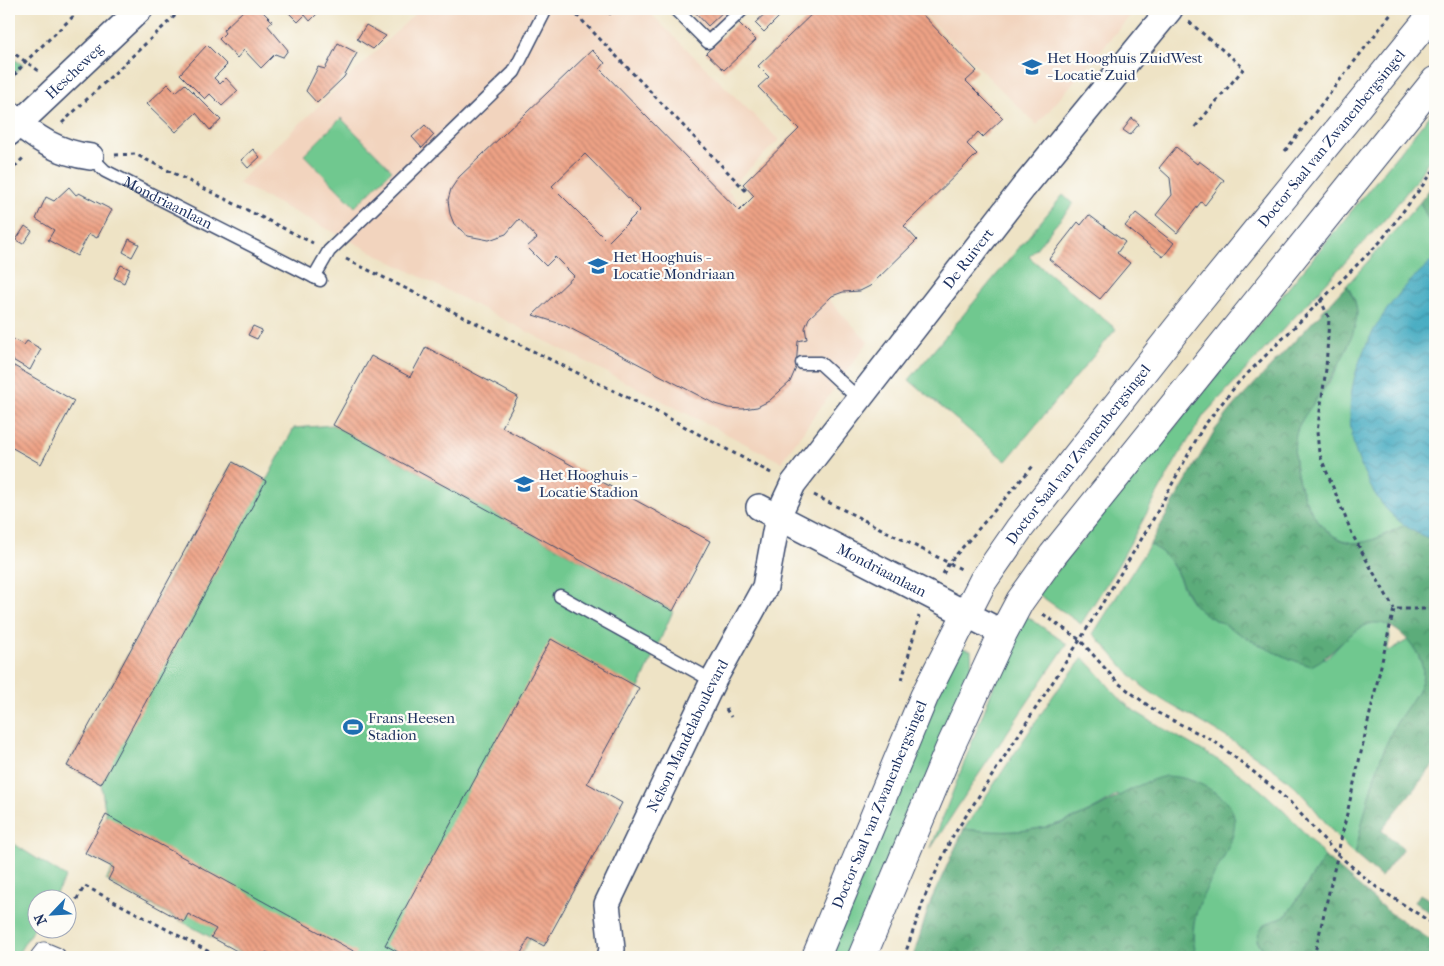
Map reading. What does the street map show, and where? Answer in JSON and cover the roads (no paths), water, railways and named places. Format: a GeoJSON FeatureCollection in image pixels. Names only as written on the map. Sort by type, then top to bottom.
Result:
{"type":"FeatureCollection","features":[{"type":"Feature","properties":{"kind":"main road","name":"Doctor Saal van Zwanenbergsingel"},"geometry":{"type":"LineString","coordinates":[[816,957],[924,697],[983,581],[1019,529],[1187,316],[1435,11]]}},
{"type":"Feature","properties":{"kind":"main road"},"geometry":{"type":"LineString","coordinates":[[862,957],[951,745],[1003,633],[1020,601],[1053,555],[1435,81]]}},
{"type":"Feature","properties":{"kind":"street","name":"Hescheweg"},"geometry":{"type":"LineString","coordinates":[[12,123],[140,9]]}},
{"type":"Feature","properties":{"kind":"street","name":"De Ruivert"},"geometry":{"type":"LineString","coordinates":[[769,511],[860,400],[1024,188],[1179,15]]}},
{"type":"Feature","properties":{"kind":"street","name":"Mondriaanlaan"},"geometry":{"type":"LineString","coordinates":[[12,123],[42,141],[71,155],[91,157]]}},
{"type":"Feature","properties":{"kind":"street","name":"Mondriaanlaan"},"geometry":{"type":"LineString","coordinates":[[769,511],[1003,633]]}},
{"type":"Feature","properties":{"kind":"street","name":"Nelson Mandelaboulevard"},"geometry":{"type":"LineString","coordinates":[[610,957],[612,949],[606,904],[713,681],[765,587],[769,511]]}},
{"type":"Feature","properties":{"kind":"lane","name":"Mondriaanlaan"},"geometry":{"type":"LineString","coordinates":[[91,157],[105,171],[317,279],[329,251],[514,72],[546,9]]}},
{"type":"Feature","properties":{"kind":"lane"},"geometry":{"type":"LineString","coordinates":[[676,9],[708,42],[743,9]]}},
{"type":"Feature","properties":{"kind":"lane"},"geometry":{"type":"LineString","coordinates":[[802,362],[820,363],[860,400]]}},
{"type":"Feature","properties":{"kind":"lane"},"geometry":{"type":"LineString","coordinates":[[560,596],[713,681]]}},
{"type":"Feature","properties":{"kind":"water"},"geometry":{"type":"Polygon","coordinates":[[[1435,259],[1435,540],[1414,531],[1395,518],[1373,491],[1354,447],[1350,410],[1353,385],[1370,337],[1399,294],[1435,259]]]}},
{"type":"Feature","properties":{"kind":"place","name":"Het Hooghuis ZuidWest - Locatie Zuid"},"geometry":{"type":"Point","coordinates":[1032,67]}},
{"type":"Feature","properties":{"kind":"place","name":"Het Hooghuis - Locatie Mondriaan"},"geometry":{"type":"Point","coordinates":[598,266]}},
{"type":"Feature","properties":{"kind":"place","name":"Het Hooghuis - Locatie Stadion"},"geometry":{"type":"Point","coordinates":[524,484]}},
{"type":"Feature","properties":{"kind":"place","name":"Frans Heesen Stadion"},"geometry":{"type":"Point","coordinates":[353,727]}}]}
